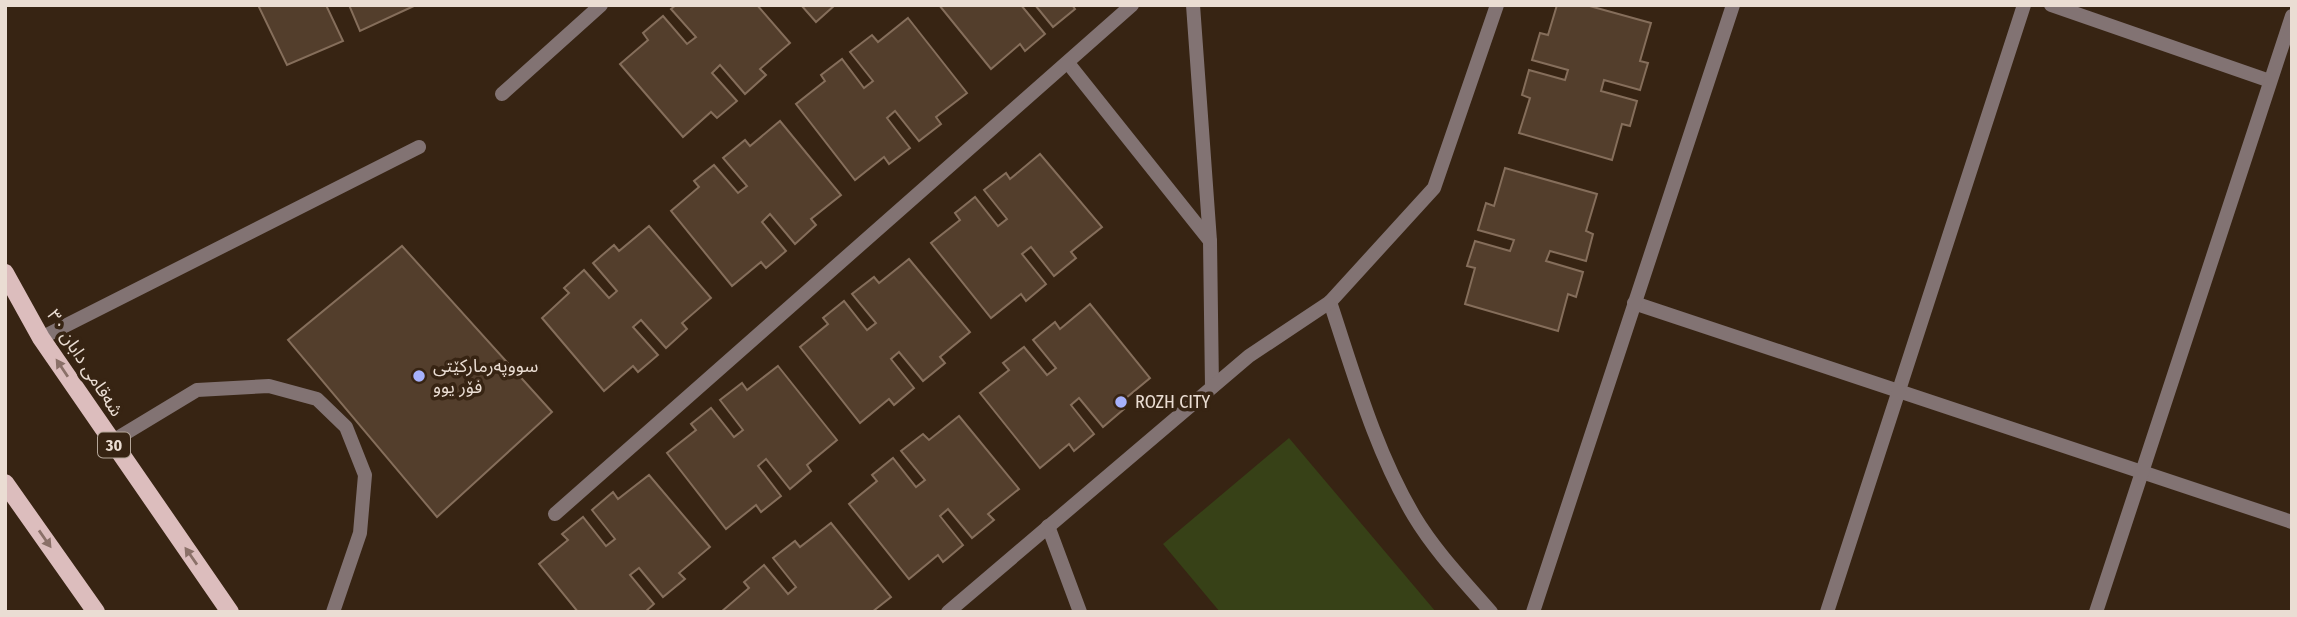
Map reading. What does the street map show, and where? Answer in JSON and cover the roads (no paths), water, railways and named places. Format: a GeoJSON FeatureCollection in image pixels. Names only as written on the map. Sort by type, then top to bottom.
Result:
{"type":"FeatureCollection","features":[{"type":"Feature","properties":{"kind":"main road","name":"شەقامی دابان ٣٠"},"geometry":{"type":"LineString","coordinates":[[5,273],[41,338],[230,612]]}},
{"type":"Feature","properties":{"kind":"main road"},"geometry":{"type":"LineString","coordinates":[[5,483],[96,612]]}},
{"type":"Feature","properties":{"kind":"street"},"geometry":{"type":"LineString","coordinates":[[502,94],[601,5]]}},
{"type":"Feature","properties":{"kind":"street"},"geometry":{"type":"LineString","coordinates":[[555,514],[1132,5]]}},
{"type":"Feature","properties":{"kind":"street"},"geometry":{"type":"LineString","coordinates":[[1193,5],[1210,242],[1212,387]]}},
{"type":"Feature","properties":{"kind":"street"},"geometry":{"type":"LineString","coordinates":[[948,612],[1249,356],[1330,302],[1434,188],[1497,5]]}},
{"type":"Feature","properties":{"kind":"street"},"geometry":{"type":"LineString","coordinates":[[1533,612],[1733,5]]}},
{"type":"Feature","properties":{"kind":"street"},"geometry":{"type":"LineString","coordinates":[[1827,612],[2024,5]]}},
{"type":"Feature","properties":{"kind":"street"},"geometry":{"type":"LineString","coordinates":[[2050,5],[2270,81]]}},
{"type":"Feature","properties":{"kind":"street"},"geometry":{"type":"LineString","coordinates":[[2096,612],[2292,16]]}},
{"type":"Feature","properties":{"kind":"street"},"geometry":{"type":"LineString","coordinates":[[1068,63],[1210,242]]}},
{"type":"Feature","properties":{"kind":"street"},"geometry":{"type":"LineString","coordinates":[[41,338],[419,146]]}},
{"type":"Feature","properties":{"kind":"street"},"geometry":{"type":"LineString","coordinates":[[1330,302],[1366,410],[1396,484],[1432,544],[1491,612]]}},
{"type":"Feature","properties":{"kind":"street"},"geometry":{"type":"LineString","coordinates":[[1634,303],[2292,522]]}},
{"type":"Feature","properties":{"kind":"street"},"geometry":{"type":"LineString","coordinates":[[111,442],[197,390],[270,386],[317,399],[346,428],[365,475],[360,533],[333,612]]}},
{"type":"Feature","properties":{"kind":"street"},"geometry":{"type":"LineString","coordinates":[[1048,526],[1080,612]]}},
{"type":"Feature","properties":{"kind":"place","name":"سووپەرمارکێتی فۆر یوو"},"geometry":{"type":"Point","coordinates":[419,376]}},
{"type":"Feature","properties":{"kind":"place","name":"ROZH CITY"},"geometry":{"type":"Point","coordinates":[1121,402]}}]}
